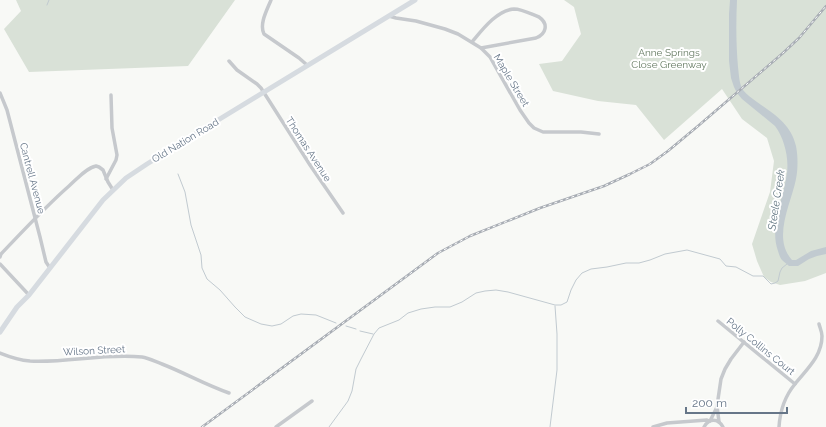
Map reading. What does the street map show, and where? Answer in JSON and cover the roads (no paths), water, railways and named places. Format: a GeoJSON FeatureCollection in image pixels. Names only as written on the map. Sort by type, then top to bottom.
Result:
{"type":"FeatureCollection","features":[{"type":"Feature","properties":{"kind":"main road","name":"Old Nation Road"},"geometry":{"type":"LineString","coordinates":[[0,332],[17,307],[29,295],[93,211],[112,190],[126,178],[146,164],[415,0]]}},
{"type":"Feature","properties":{"kind":"street"},"geometry":{"type":"LineString","coordinates":[[271,0],[264,19],[262,30],[264,34],[307,65]]}},
{"type":"Feature","properties":{"kind":"street"},"geometry":{"type":"LineString","coordinates":[[472,42],[493,19],[507,11],[515,9],[539,17],[545,25],[542,35],[536,38],[481,48]]}},
{"type":"Feature","properties":{"kind":"street","name":"Maple Street"},"geometry":{"type":"LineString","coordinates":[[389,16],[416,20],[445,29],[481,48],[493,62],[520,110],[534,128],[543,132],[581,132],[599,134]]}},
{"type":"Feature","properties":{"kind":"street","name":"Thomas Avenue"},"geometry":{"type":"LineString","coordinates":[[229,61],[237,70],[257,84],[343,213]]}},
{"type":"Feature","properties":{"kind":"street","name":"Cantrell Avenue"},"geometry":{"type":"LineString","coordinates":[[0,93],[9,119],[46,262],[50,268]]}},
{"type":"Feature","properties":{"kind":"street"},"geometry":{"type":"LineString","coordinates":[[106,179],[117,155],[112,128],[111,95]]}},
{"type":"Feature","properties":{"kind":"street"},"geometry":{"type":"LineString","coordinates":[[0,257],[1,254],[35,218],[90,168],[96,166],[102,170],[112,190]]}},
{"type":"Feature","properties":{"kind":"street"},"geometry":{"type":"LineString","coordinates":[[0,264],[29,295]]}},
{"type":"Feature","properties":{"kind":"street","name":"Polly Collins Court"},"geometry":{"type":"LineString","coordinates":[[718,321],[795,384]]}},
{"type":"Feature","properties":{"kind":"street"},"geometry":{"type":"LineString","coordinates":[[779,427],[783,405],[787,395],[815,359],[820,349],[822,335],[819,324]]}},
{"type":"Feature","properties":{"kind":"street"},"geometry":{"type":"LineString","coordinates":[[723,427],[719,422],[717,406],[721,380],[731,359],[744,342]]}},
{"type":"Feature","properties":{"kind":"street","name":"Wilson Street"},"geometry":{"type":"LineString","coordinates":[[0,353],[13,358],[28,361],[117,356],[144,357],[229,394]]}},
{"type":"Feature","properties":{"kind":"street"},"geometry":{"type":"LineString","coordinates":[[276,427],[312,401]]}},
{"type":"Feature","properties":{"kind":"street"},"geometry":{"type":"LineString","coordinates":[[704,427],[717,406]]}},
{"type":"Feature","properties":{"kind":"street"},"geometry":{"type":"LineString","coordinates":[[653,427],[667,423],[707,420],[719,422]]}},
{"type":"Feature","properties":{"kind":"waterway"},"geometry":{"type":"LineString","coordinates":[[47,5],[49,0]]}},
{"type":"Feature","properties":{"kind":"waterway"},"geometry":{"type":"LineString","coordinates":[[178,174],[185,192],[191,225],[201,255],[202,268],[207,279],[220,290],[245,317],[261,324],[272,326],[281,324],[293,316],[301,314],[316,315],[336,323]]}},
{"type":"Feature","properties":{"kind":"waterway"},"geometry":{"type":"LineString","coordinates":[[329,427],[348,401],[352,391],[356,369],[374,334],[379,328],[399,320],[408,313],[421,309],[450,307],[462,302],[476,293],[496,290],[555,305],[561,305],[567,302],[576,280],[582,273],[591,269],[626,263],[639,263],[665,254],[687,250],[720,259],[726,266],[736,267],[753,276],[763,276],[771,284],[778,281],[782,268],[787,264]]}},
{"type":"Feature","properties":{"kind":"waterway"},"geometry":{"type":"LineString","coordinates":[[550,427],[557,370],[555,306]]}},
{"type":"Feature","properties":{"kind":"waterway"},"geometry":{"type":"LineString","coordinates":[[346,326],[356,329]]}},
{"type":"Feature","properties":{"kind":"waterway"},"geometry":{"type":"LineString","coordinates":[[360,331],[373,334]]}},
{"type":"Feature","properties":{"kind":"railway"},"geometry":{"type":"LineString","coordinates":[[202,427],[438,253],[470,236],[540,208],[604,186],[650,164],[698,126],[783,53],[799,38],[826,6]]}},
{"type":"Feature","properties":{"kind":"park label","name":"Anne Springs Close Greenway"},"geometry":{"type":"Point","coordinates":[669,58]}},
{"type":"Feature","properties":{"kind":"water label","name":"Steele Creek"},"geometry":{"type":"Point","coordinates":[776,200]}}]}
